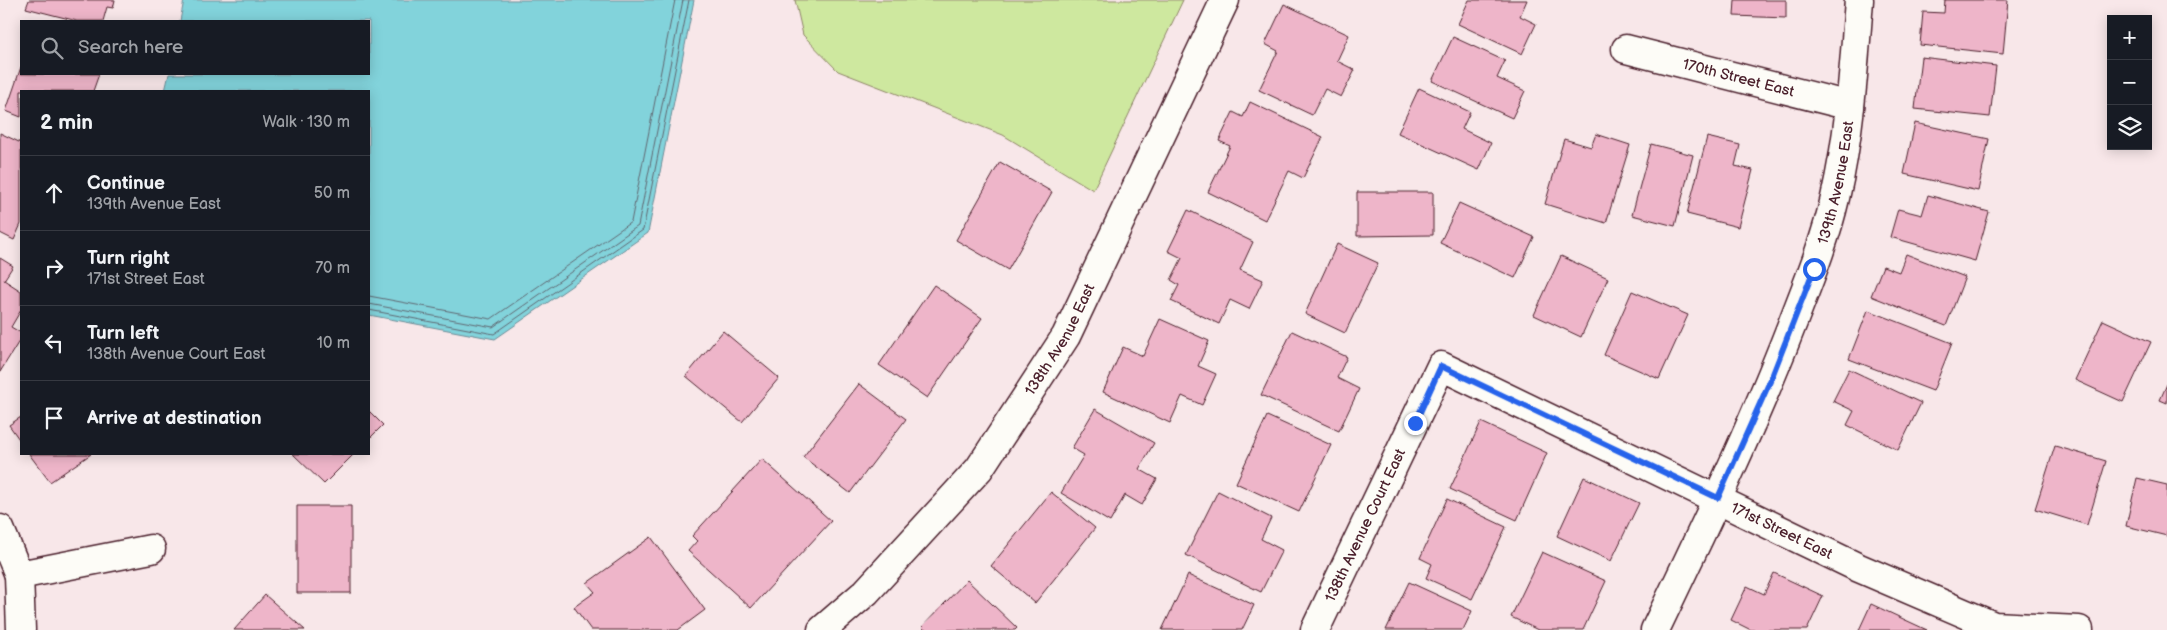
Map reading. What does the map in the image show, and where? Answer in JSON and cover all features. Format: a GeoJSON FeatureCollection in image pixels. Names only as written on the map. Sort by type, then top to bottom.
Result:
{"type":"FeatureCollection","features":[{"type":"Feature","properties":{"kind":"street","name":"138th Avenue East"},"geometry":{"type":"LineString","coordinates":[[822,630],[866,592],[979,469],[1066,336],[1226,0]]}},
{"type":"Feature","properties":{"kind":"street","name":"139th Avenue East"},"geometry":{"type":"LineString","coordinates":[[1655,630],[1718,498],[1771,379],[1814,269],[1835,198],[1850,106],[1859,0]]}},
{"type":"Feature","properties":{"kind":"street","name":"170th Street East"},"geometry":{"type":"LineString","coordinates":[[1626,49],[1850,106]]}},
{"type":"Feature","properties":{"kind":"street","name":"171st Street East"},"geometry":{"type":"LineString","coordinates":[[1441,366],[1718,498],[1859,568],[1993,628],[2079,630]]}},
{"type":"Feature","properties":{"kind":"street","name":"138th Avenue Court East"},"geometry":{"type":"LineString","coordinates":[[1315,630],[1441,366]]}},
{"type":"Feature","properties":{"kind":"street"},"geometry":{"type":"LineString","coordinates":[[0,529],[19,575],[20,630]]}},
{"type":"Feature","properties":{"kind":"street"},"geometry":{"type":"LineString","coordinates":[[19,575],[151,549]]}},
{"type":"Feature","properties":{"kind":"green space"},"geometry":{"type":"Polygon","coordinates":[[[795,0],[1183,0],[1093,190],[1003,135],[838,71],[803,35],[795,0]]]}},
{"type":"Feature","properties":{"kind":"water"},"geometry":{"type":"Polygon","coordinates":[[[184,0],[694,0],[648,233],[495,339],[370,315],[370,90],[165,90],[169,75],[370,75],[370,20],[180,20],[184,0]]]}},
{"type":"Feature","properties":{"kind":"building"},"geometry":{"type":"Polygon","coordinates":[[[29,0],[115,0],[113,8],[107,7],[103,20],[73,20],[26,8],[29,0]]]}},
{"type":"Feature","properties":{"kind":"building"},"geometry":{"type":"Polygon","coordinates":[[[1469,0],[1527,0],[1520,16],[1536,24],[1522,54],[1458,24],[1469,0]]]}},
{"type":"Feature","properties":{"kind":"building"},"geometry":{"type":"Polygon","coordinates":[[[1735,0],[1786,0],[1786,18],[1734,16],[1735,0]]]}},
{"type":"Feature","properties":{"kind":"building"},"geometry":{"type":"Polygon","coordinates":[[[1945,0],[2008,0],[2003,54],[1920,45],[1923,12],[1944,13],[1945,0]]]}},
{"type":"Feature","properties":{"kind":"building"},"geometry":{"type":"Polygon","coordinates":[[[1284,4],[1349,35],[1337,61],[1355,70],[1341,97],[1325,89],[1312,115],[1259,90],[1278,51],[1265,44],[1284,4]]]}},
{"type":"Feature","properties":{"kind":"building"},"geometry":{"type":"Polygon","coordinates":[[[1453,37],[1505,61],[1497,78],[1525,91],[1512,118],[1432,81],[1453,37]]]}},
{"type":"Feature","properties":{"kind":"building"},"geometry":{"type":"Polygon","coordinates":[[[1921,57],[1996,66],[1990,117],[1915,109],[1921,57]]]}},
{"type":"Feature","properties":{"kind":"building"},"geometry":{"type":"Polygon","coordinates":[[[20,70],[20,75],[99,75],[93,90],[20,90],[20,117],[6,111],[20,70]]]}},
{"type":"Feature","properties":{"kind":"building"},"geometry":{"type":"Polygon","coordinates":[[[1419,88],[1470,112],[1462,129],[1491,143],[1479,170],[1398,133],[1419,88]]]}},
{"type":"Feature","properties":{"kind":"building"},"geometry":{"type":"Polygon","coordinates":[[[1250,102],[1323,137],[1303,178],[1289,171],[1265,220],[1208,192],[1230,146],[1219,141],[1233,112],[1243,117],[1250,102]]]}},
{"type":"Feature","properties":{"kind":"building"},"geometry":{"type":"Polygon","coordinates":[[[1915,123],[1989,139],[1978,191],[1904,174],[1915,123]]]}},
{"type":"Feature","properties":{"kind":"building"},"geometry":{"type":"Polygon","coordinates":[[[0,133],[20,143],[20,226],[14,240],[0,233],[0,133]]]}},
{"type":"Feature","properties":{"kind":"building"},"geometry":{"type":"Polygon","coordinates":[[[1596,134],[1630,145],[1606,223],[1545,204],[1564,139],[1591,147],[1596,134]]]}},
{"type":"Feature","properties":{"kind":"building"},"geometry":{"type":"Polygon","coordinates":[[[1707,137],[1740,145],[1735,166],[1753,170],[1738,227],[1687,214],[1707,137]]]}},
{"type":"Feature","properties":{"kind":"building"},"geometry":{"type":"Polygon","coordinates":[[[1651,144],[1693,155],[1675,226],[1632,215],[1651,144]]]}},
{"type":"Feature","properties":{"kind":"building"},"geometry":{"type":"Polygon","coordinates":[[[1000,162],[1052,192],[1008,270],[956,240],[1000,162]]]}},
{"type":"Feature","properties":{"kind":"building"},"geometry":{"type":"Polygon","coordinates":[[[1357,192],[1433,192],[1433,235],[1357,236],[1357,192]]]}},
{"type":"Feature","properties":{"kind":"building"},"geometry":{"type":"Polygon","coordinates":[[[1928,195],[1989,212],[1975,261],[1890,237],[1898,209],[1922,215],[1928,195]]]}},
{"type":"Feature","properties":{"kind":"building"},"geometry":{"type":"Polygon","coordinates":[[[1459,203],[1534,237],[1515,278],[1440,243],[1459,203]]]}},
{"type":"Feature","properties":{"kind":"building"},"geometry":{"type":"Polygon","coordinates":[[[1188,210],[1253,242],[1240,270],[1263,280],[1249,309],[1230,300],[1219,324],[1171,301],[1179,285],[1171,280],[1182,258],[1168,251],[1188,210]]]}},
{"type":"Feature","properties":{"kind":"building"},"geometry":{"type":"Polygon","coordinates":[[[1337,244],[1378,263],[1345,333],[1305,314],[1337,244]]]}},
{"type":"Feature","properties":{"kind":"building"},"geometry":{"type":"Polygon","coordinates":[[[1906,254],[1965,277],[1946,326],[1871,296],[1883,266],[1899,272],[1906,254]]]}},
{"type":"Feature","properties":{"kind":"building"},"geometry":{"type":"Polygon","coordinates":[[[1561,256],[1608,278],[1581,337],[1534,315],[1561,256]]]}},
{"type":"Feature","properties":{"kind":"building"},"geometry":{"type":"Polygon","coordinates":[[[0,258],[13,266],[4,280],[20,290],[20,312],[11,327],[20,332],[20,340],[0,372],[0,258]]]}},
{"type":"Feature","properties":{"kind":"building"},"geometry":{"type":"Polygon","coordinates":[[[934,285],[982,318],[927,398],[879,365],[934,285]]]}},
{"type":"Feature","properties":{"kind":"building"},"geometry":{"type":"Polygon","coordinates":[[[1632,291],[1688,315],[1659,379],[1604,355],[1632,291]]]}},
{"type":"Feature","properties":{"kind":"building"},"geometry":{"type":"Polygon","coordinates":[[[1868,310],[1952,343],[1933,391],[1849,359],[1868,310]]]}},
{"type":"Feature","properties":{"kind":"building"},"geometry":{"type":"Polygon","coordinates":[[[1160,319],[1209,341],[1198,366],[1216,374],[1202,405],[1182,396],[1170,423],[1103,392],[1123,347],[1143,356],[1160,319]]]}},
{"type":"Feature","properties":{"kind":"building"},"geometry":{"type":"Polygon","coordinates":[[[2103,320],[2151,342],[2123,402],[2075,380],[2103,320]]]}},
{"type":"Feature","properties":{"kind":"building"},"geometry":{"type":"Polygon","coordinates":[[[723,331],[779,378],[742,422],[686,376],[723,331]]]}},
{"type":"Feature","properties":{"kind":"building"},"geometry":{"type":"Polygon","coordinates":[[[1292,331],[1347,357],[1337,378],[1359,389],[1339,431],[1261,395],[1292,331]]]}},
{"type":"Feature","properties":{"kind":"building"},"geometry":{"type":"Polygon","coordinates":[[[1849,369],[1921,403],[1898,450],[1847,425],[1854,411],[1833,401],[1849,369]]]}},
{"type":"Feature","properties":{"kind":"building"},"geometry":{"type":"Polygon","coordinates":[[[859,384],[906,419],[850,493],[803,457],[859,384]]]}},
{"type":"Feature","properties":{"kind":"building"},"geometry":{"type":"Polygon","coordinates":[[[2167,384],[2167,403],[2160,400],[2167,384]]]}},
{"type":"Feature","properties":{"kind":"building"},"geometry":{"type":"Polygon","coordinates":[[[1095,409],[1154,443],[1139,469],[1157,479],[1142,505],[1125,495],[1110,522],[1061,493],[1084,455],[1072,448],[1095,409]]]}},
{"type":"Feature","properties":{"kind":"building"},"geometry":{"type":"Polygon","coordinates":[[[370,412],[383,425],[370,438],[370,412]]]}},
{"type":"Feature","properties":{"kind":"building"},"geometry":{"type":"Polygon","coordinates":[[[1267,416],[1331,445],[1299,512],[1236,483],[1267,416]]]}},
{"type":"Feature","properties":{"kind":"building"},"geometry":{"type":"Polygon","coordinates":[[[20,418],[20,441],[9,425],[20,418]]]}},
{"type":"Feature","properties":{"kind":"building"},"geometry":{"type":"Polygon","coordinates":[[[1481,422],[1547,453],[1517,520],[1450,489],[1481,422]]]}},
{"type":"Feature","properties":{"kind":"building"},"geometry":{"type":"Polygon","coordinates":[[[2055,446],[2106,461],[2087,525],[2035,509],[2055,446]]]}},
{"type":"Feature","properties":{"kind":"building"},"geometry":{"type":"Polygon","coordinates":[[[30,455],[90,455],[50,482],[30,455]]]}},
{"type":"Feature","properties":{"kind":"building"},"geometry":{"type":"Polygon","coordinates":[[[294,455],[353,455],[324,484],[294,455]]]}},
{"type":"Feature","properties":{"kind":"building"},"geometry":{"type":"Polygon","coordinates":[[[762,459],[831,521],[751,608],[688,551],[697,541],[692,536],[762,459]]]}},
{"type":"Feature","properties":{"kind":"building"},"geometry":{"type":"Polygon","coordinates":[[[1584,477],[1639,503],[1611,561],[1557,536],[1584,477]]]}},
{"type":"Feature","properties":{"kind":"building"},"geometry":{"type":"Polygon","coordinates":[[[2137,478],[2167,485],[2167,536],[2126,526],[2137,478]]]}},
{"type":"Feature","properties":{"kind":"building"},"geometry":{"type":"Polygon","coordinates":[[[1218,491],[1271,518],[1261,539],[1282,550],[1261,592],[1186,555],[1218,491]]]}},
{"type":"Feature","properties":{"kind":"building"},"geometry":{"type":"Polygon","coordinates":[[[1051,492],[1095,528],[1035,603],[991,566],[1051,492]]]}},
{"type":"Feature","properties":{"kind":"building"},"geometry":{"type":"Polygon","coordinates":[[[1447,499],[1506,527],[1472,599],[1426,578],[1432,564],[1420,558],[1447,499]]]}},
{"type":"Feature","properties":{"kind":"building"},"geometry":{"type":"Polygon","coordinates":[[[297,506],[351,506],[351,593],[297,593],[297,506]]]}},
{"type":"Feature","properties":{"kind":"building"},"geometry":{"type":"Polygon","coordinates":[[[651,537],[705,610],[678,630],[591,630],[574,607],[595,592],[587,583],[651,537]]]}},
{"type":"Feature","properties":{"kind":"building"},"geometry":{"type":"Polygon","coordinates":[[[1542,552],[1606,581],[1583,630],[1538,630],[1511,617],[1542,552]]]}},
{"type":"Feature","properties":{"kind":"building"},"geometry":{"type":"Polygon","coordinates":[[[1774,573],[1823,596],[1807,630],[1751,630],[1731,620],[1747,586],[1764,594],[1774,573]]]}},
{"type":"Feature","properties":{"kind":"building"},"geometry":{"type":"Polygon","coordinates":[[[1188,575],[1254,605],[1242,630],[1162,630],[1188,575]]]}},
{"type":"Feature","properties":{"kind":"building"},"geometry":{"type":"Polygon","coordinates":[[[967,580],[1017,628],[1015,630],[925,630],[922,627],[967,580]]]}},
{"type":"Feature","properties":{"kind":"building"},"geometry":{"type":"Polygon","coordinates":[[[1409,582],[1472,611],[1463,630],[1386,630],[1409,582]]]}},
{"type":"Feature","properties":{"kind":"building"},"geometry":{"type":"Polygon","coordinates":[[[265,595],[305,630],[234,630],[265,595]]]}},
{"type":"Feature","properties":{"kind":"building"},"geometry":{"type":"Polygon","coordinates":[[[1871,604],[1927,630],[1859,630],[1871,604]]]}},
{"type":"Feature","properties":{"kind":"route"},"geometry":{"type":"LineString","coordinates":[[1415,423],[1441,366],[1718,498],[1771,379],[1814,269]]}}]}
